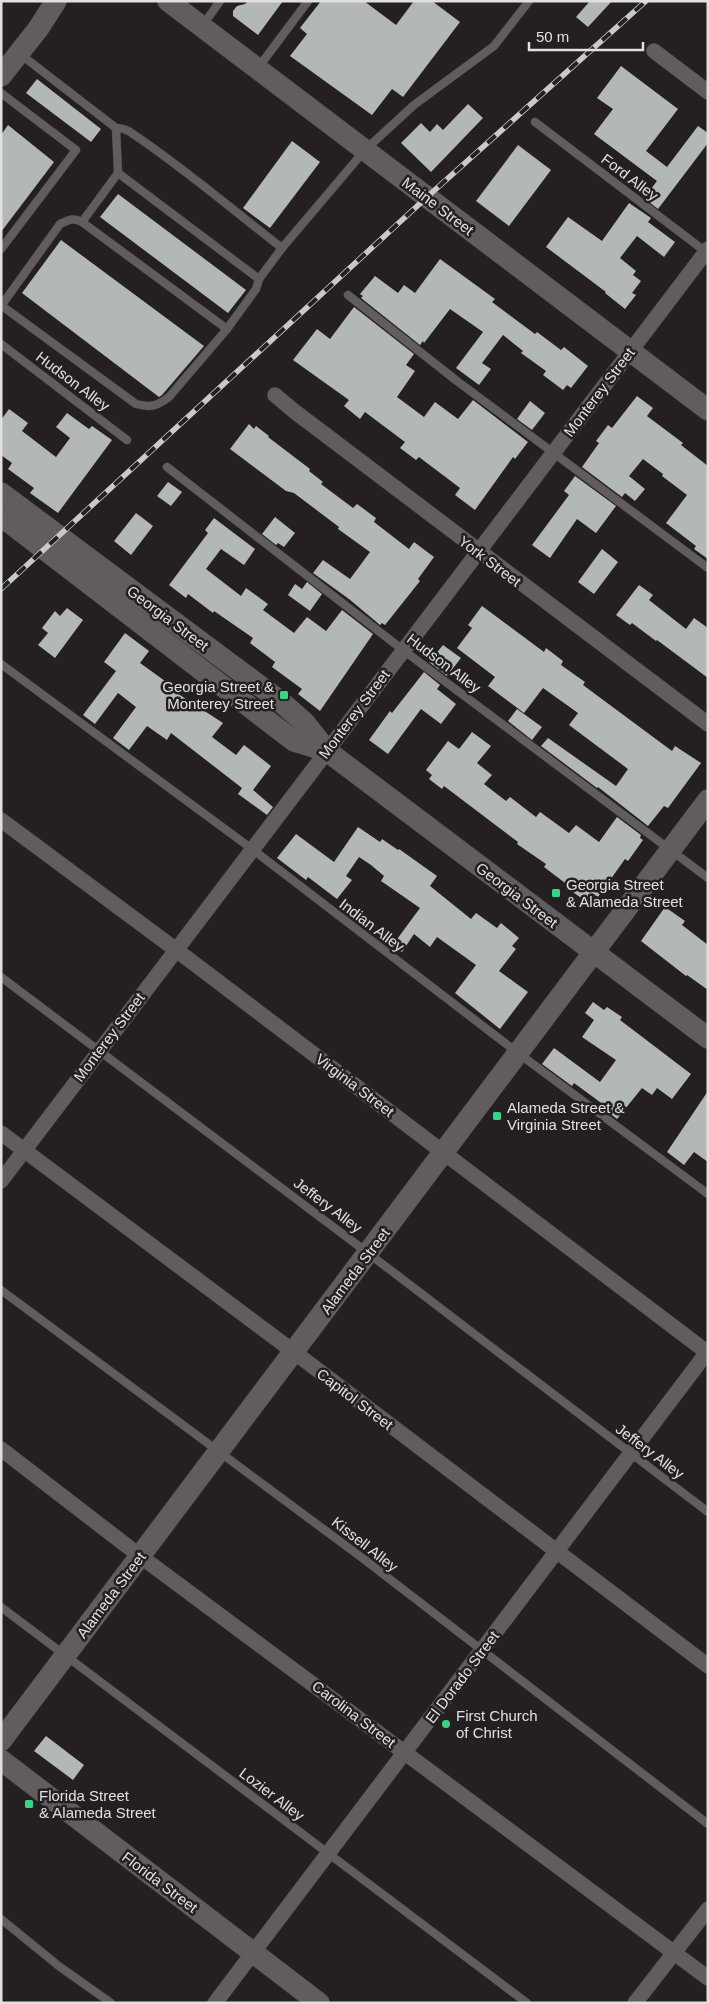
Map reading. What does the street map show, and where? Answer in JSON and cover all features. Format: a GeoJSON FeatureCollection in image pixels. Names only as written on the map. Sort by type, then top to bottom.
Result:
{"type":"FeatureCollection","features":[{"type":"Feature","properties":{"kind":"main road"},"geometry":{"type":"LineString","coordinates":[[38,28],[42,1]]}},
{"type":"Feature","properties":{"kind":"main road"},"geometry":{"type":"LineString","coordinates":[[1,76],[56,1]]}},
{"type":"Feature","properties":{"kind":"main road","name":"Maine Street"},"geometry":{"type":"LineString","coordinates":[[168,1],[708,410]]}},
{"type":"Feature","properties":{"kind":"main road"},"geometry":{"type":"LineString","coordinates":[[189,1],[202,27]]}},
{"type":"Feature","properties":{"kind":"main road","name":"Georgia Street"},"geometry":{"type":"LineString","coordinates":[[1,493],[280,701],[305,723],[327,751],[708,1038]]}},
{"type":"Feature","properties":{"kind":"main road","name":"Georgia Street"},"geometry":{"type":"LineString","coordinates":[[1,516],[294,741],[327,751]]}},
{"type":"Feature","properties":{"kind":"main road","name":"Alameda Street"},"geometry":{"type":"LineString","coordinates":[[1,1741],[708,800]]}},
{"type":"Feature","properties":{"kind":"main road","name":"Florida Street"},"geometry":{"type":"LineString","coordinates":[[1,1760],[319,2003]]}},
{"type":"Feature","properties":{"kind":"street"},"geometry":{"type":"LineString","coordinates":[[654,51],[708,92]]}},
{"type":"Feature","properties":{"kind":"street","name":"Monterey Street"},"geometry":{"type":"LineString","coordinates":[[1,1181],[707,251]]}},
{"type":"Feature","properties":{"kind":"street","name":"York Street"},"geometry":{"type":"LineString","coordinates":[[275,395],[708,724]]}},
{"type":"Feature","properties":{"kind":"street","name":"Virginia Street"},"geometry":{"type":"LineString","coordinates":[[1,820],[707,1352]]}},
{"type":"Feature","properties":{"kind":"street","name":"Capitol Street"},"geometry":{"type":"LineString","coordinates":[[1,1133],[294,1352],[708,1666]]}},
{"type":"Feature","properties":{"kind":"street","name":"El Dorado Street"},"geometry":{"type":"LineString","coordinates":[[216,2003],[707,1352]]}},
{"type":"Feature","properties":{"kind":"street","name":"Carolina Street"},"geometry":{"type":"LineString","coordinates":[[1,1449],[140,1556],[708,1978]]}},
{"type":"Feature","properties":{"kind":"street"},"geometry":{"type":"LineString","coordinates":[[635,2003],[708,1909]]}},
{"type":"Feature","properties":{"kind":"lane"},"geometry":{"type":"LineString","coordinates":[[202,27],[220,1]]}},
{"type":"Feature","properties":{"kind":"lane"},"geometry":{"type":"LineString","coordinates":[[258,68],[308,1]]}},
{"type":"Feature","properties":{"kind":"lane"},"geometry":{"type":"LineString","coordinates":[[227,329],[77,219],[71,219],[60,224],[2,306],[136,404],[148,407],[158,405],[169,397],[227,329],[256,289],[259,279],[282,248],[365,150],[414,105],[494,46],[529,1]]}},
{"type":"Feature","properties":{"kind":"lane"},"geometry":{"type":"LineString","coordinates":[[18,53],[116,128],[132,133],[282,248]]}},
{"type":"Feature","properties":{"kind":"lane"},"geometry":{"type":"LineString","coordinates":[[1,93],[76,150],[1,249]]}},
{"type":"Feature","properties":{"kind":"lane","name":"Ford Alley"},"geometry":{"type":"LineString","coordinates":[[535,122],[707,251]]}},
{"type":"Feature","properties":{"kind":"lane"},"geometry":{"type":"LineString","coordinates":[[82,222],[118,173],[116,128]]}},
{"type":"Feature","properties":{"kind":"lane"},"geometry":{"type":"LineString","coordinates":[[118,173],[259,279]]}},
{"type":"Feature","properties":{"kind":"lane"},"geometry":{"type":"LineString","coordinates":[[348,294],[457,381],[708,568]]}},
{"type":"Feature","properties":{"kind":"lane","name":"Hudson Alley"},"geometry":{"type":"LineString","coordinates":[[1,344],[127,440]]}},
{"type":"Feature","properties":{"kind":"lane","name":"Hudson Alley"},"geometry":{"type":"LineString","coordinates":[[167,467],[403,650],[708,878]]}},
{"type":"Feature","properties":{"kind":"lane","name":"Indian Alley"},"geometry":{"type":"LineString","coordinates":[[1,664],[252,849],[518,1053],[708,1194]]}},
{"type":"Feature","properties":{"kind":"lane","name":"Jeffery Alley"},"geometry":{"type":"LineString","coordinates":[[1,977],[708,1512]]}},
{"type":"Feature","properties":{"kind":"lane","name":"Kissell Alley"},"geometry":{"type":"LineString","coordinates":[[1,1290],[219,1451],[708,1824]]}},
{"type":"Feature","properties":{"kind":"lane","name":"Lozier Alley"},"geometry":{"type":"LineString","coordinates":[[1,1607],[527,2003]]}},
{"type":"Feature","properties":{"kind":"lane"},"geometry":{"type":"LineString","coordinates":[[1,1919],[60,1967],[110,2003]]}},
{"type":"Feature","properties":{"kind":"building"},"geometry":{"type":"Polygon","coordinates":[[[248,1],[283,1],[258,35],[233,16],[233,11],[237,6],[248,1]]]}},
{"type":"Feature","properties":{"kind":"building"},"geometry":{"type":"Polygon","coordinates":[[[321,1],[364,1],[396,25],[414,1],[432,1],[460,22],[403,97],[392,89],[372,115],[290,56],[307,34],[300,28],[321,1]]]}},
{"type":"Feature","properties":{"kind":"building"},"geometry":{"type":"Polygon","coordinates":[[[590,1],[612,1],[588,27],[576,17],[590,1]]]}},
{"type":"Feature","properties":{"kind":"building"},"geometry":{"type":"Polygon","coordinates":[[[621,66],[678,109],[646,151],[667,167],[698,126],[708,133],[708,143],[658,209],[644,198],[657,181],[594,134],[613,109],[597,98],[621,66]]]}},
{"type":"Feature","properties":{"kind":"building"},"geometry":{"type":"Polygon","coordinates":[[[37,79],[101,129],[91,142],[26,93],[37,79]]]}},
{"type":"Feature","properties":{"kind":"building"},"geometry":{"type":"Polygon","coordinates":[[[468,104],[483,118],[431,172],[401,143],[421,123],[430,132],[437,124],[443,130],[468,104]]]}},
{"type":"Feature","properties":{"kind":"building"},"geometry":{"type":"Polygon","coordinates":[[[8,125],[54,162],[1,232],[1,135],[8,125]]]}},
{"type":"Feature","properties":{"kind":"building"},"geometry":{"type":"Polygon","coordinates":[[[292,141],[320,162],[270,228],[243,208],[292,141]]]}},
{"type":"Feature","properties":{"kind":"building"},"geometry":{"type":"Polygon","coordinates":[[[518,145],[551,170],[509,226],[476,201],[518,145]]]}},
{"type":"Feature","properties":{"kind":"building"},"geometry":{"type":"Polygon","coordinates":[[[118,194],[246,290],[228,313],[100,217],[118,194]]]}},
{"type":"Feature","properties":{"kind":"building"},"geometry":{"type":"Polygon","coordinates":[[[629,203],[651,218],[648,222],[675,242],[664,257],[637,236],[620,258],[636,271],[633,275],[641,281],[632,293],[636,295],[625,309],[606,292],[546,247],[568,217],[602,241],[629,203]]]}},
{"type":"Feature","properties":{"kind":"building"},"geometry":{"type":"Polygon","coordinates":[[[61,240],[204,346],[159,397],[22,293],[61,240]]]}},
{"type":"Feature","properties":{"kind":"building"},"geometry":{"type":"Polygon","coordinates":[[[440,259],[495,299],[492,302],[535,334],[537,332],[561,350],[564,347],[588,366],[571,388],[567,385],[563,390],[543,375],[546,371],[521,353],[523,351],[503,335],[482,363],[491,369],[479,385],[456,368],[483,332],[450,309],[424,343],[423,341],[420,345],[361,298],[363,296],[360,294],[375,276],[398,293],[404,285],[415,293],[440,259]]]}},
{"type":"Feature","properties":{"kind":"building"},"geometry":{"type":"Polygon","coordinates":[[[354,307],[414,354],[406,365],[415,371],[397,397],[424,417],[435,402],[458,419],[473,400],[528,442],[515,459],[513,457],[475,510],[455,495],[460,488],[419,457],[416,460],[400,448],[405,442],[365,412],[360,419],[344,406],[349,400],[293,360],[317,329],[330,339],[354,307]]]}},
{"type":"Feature","properties":{"kind":"building"},"geometry":{"type":"Polygon","coordinates":[[[637,396],[653,408],[647,416],[683,443],[681,445],[708,466],[708,559],[694,549],[696,546],[666,523],[687,495],[643,459],[629,476],[645,489],[635,501],[625,493],[622,497],[582,467],[599,443],[596,441],[608,425],[612,428],[637,396]]]}},
{"type":"Feature","properties":{"kind":"building"},"geometry":{"type":"Polygon","coordinates":[[[530,401],[545,413],[532,430],[517,419],[530,401]]]}},
{"type":"Feature","properties":{"kind":"building"},"geometry":{"type":"Polygon","coordinates":[[[9,409],[28,423],[22,431],[56,457],[70,438],[56,427],[67,413],[89,429],[92,426],[112,440],[58,513],[30,493],[34,488],[8,469],[12,463],[1,455],[1,420],[9,409]]]}},
{"type":"Feature","properties":{"kind":"building"},"geometry":{"type":"Polygon","coordinates":[[[249,424],[254,429],[256,426],[310,469],[309,471],[323,482],[321,484],[353,508],[357,504],[376,518],[374,522],[409,549],[414,542],[434,557],[418,579],[420,581],[385,625],[382,623],[380,625],[349,599],[313,573],[323,560],[350,579],[370,552],[294,493],[286,491],[230,449],[249,424]]]}},
{"type":"Feature","properties":{"kind":"building"},"geometry":{"type":"Polygon","coordinates":[[[575,476],[616,506],[596,533],[577,519],[550,558],[532,545],[569,495],[564,491],[575,476]]]}},
{"type":"Feature","properties":{"kind":"building"},"geometry":{"type":"Polygon","coordinates":[[[168,482],[182,492],[171,506],[157,496],[168,482]]]}},
{"type":"Feature","properties":{"kind":"building"},"geometry":{"type":"Polygon","coordinates":[[[136,513],[153,526],[131,555],[114,541],[136,513]]]}},
{"type":"Feature","properties":{"kind":"building"},"geometry":{"type":"Polygon","coordinates":[[[275,517],[295,533],[284,547],[278,543],[276,545],[262,534],[275,517]]]}},
{"type":"Feature","properties":{"kind":"building"},"geometry":{"type":"Polygon","coordinates":[[[214,518],[255,549],[244,565],[221,549],[206,569],[241,596],[246,588],[268,604],[263,610],[294,633],[307,617],[326,631],[342,610],[373,634],[320,711],[298,694],[302,689],[272,667],[275,662],[250,643],[253,638],[214,611],[213,613],[188,594],[186,598],[169,585],[208,533],[205,530],[214,518]]]}},
{"type":"Feature","properties":{"kind":"building"},"geometry":{"type":"Polygon","coordinates":[[[602,549],[618,562],[594,594],[578,582],[602,549]]]}},
{"type":"Feature","properties":{"kind":"building"},"geometry":{"type":"Polygon","coordinates":[[[307,582],[322,594],[310,611],[288,595],[295,584],[302,589],[307,582]]]}},
{"type":"Feature","properties":{"kind":"building"},"geometry":{"type":"Polygon","coordinates":[[[639,585],[653,595],[649,600],[686,629],[694,618],[708,628],[708,678],[657,640],[616,615],[639,585]]]}},
{"type":"Feature","properties":{"kind":"building"},"geometry":{"type":"Polygon","coordinates":[[[482,606],[544,652],[546,648],[563,661],[561,665],[585,682],[583,685],[672,751],[675,746],[701,763],[668,808],[664,806],[648,826],[541,746],[548,738],[616,786],[628,769],[569,725],[578,713],[543,688],[524,713],[488,686],[495,677],[457,648],[472,628],[468,625],[482,606]]]}},
{"type":"Feature","properties":{"kind":"building"},"geometry":{"type":"Polygon","coordinates":[[[67,608],[83,620],[55,658],[38,645],[48,633],[42,628],[55,611],[60,616],[67,608]]]}},
{"type":"Feature","properties":{"kind":"building"},"geometry":{"type":"Polygon","coordinates":[[[125,633],[149,651],[140,663],[165,681],[163,684],[223,723],[212,737],[236,755],[244,745],[271,766],[253,790],[273,807],[267,815],[238,794],[242,788],[171,733],[167,740],[147,726],[129,750],[113,738],[136,707],[118,693],[95,724],[83,715],[116,671],[104,662],[125,633]]]}},
{"type":"Feature","properties":{"kind":"building"},"geometry":{"type":"Polygon","coordinates":[[[443,645],[461,658],[447,676],[429,662],[443,645]]]}},
{"type":"Feature","properties":{"kind":"building"},"geometry":{"type":"Polygon","coordinates":[[[424,672],[440,685],[437,689],[456,704],[441,724],[421,709],[388,754],[369,740],[390,711],[392,713],[424,672]]]}},
{"type":"Feature","properties":{"kind":"building"},"geometry":{"type":"Polygon","coordinates":[[[517,709],[542,727],[532,740],[508,721],[517,709]]]}},
{"type":"Feature","properties":{"kind":"building"},"geometry":{"type":"Polygon","coordinates":[[[472,732],[491,746],[477,763],[492,775],[484,784],[506,801],[510,797],[536,817],[540,812],[569,833],[576,825],[599,842],[617,817],[641,835],[640,838],[643,840],[628,861],[625,859],[598,897],[592,893],[586,901],[568,889],[569,886],[544,867],[546,864],[517,844],[518,842],[444,786],[442,789],[429,779],[432,775],[426,770],[448,741],[459,749],[472,732]]]}},
{"type":"Feature","properties":{"kind":"building"},"geometry":{"type":"Polygon","coordinates":[[[358,827],[380,842],[382,839],[399,849],[437,876],[430,886],[471,919],[476,913],[497,928],[501,923],[519,938],[512,946],[516,949],[499,971],[528,992],[500,1029],[455,993],[476,965],[437,937],[430,947],[414,934],[402,952],[392,946],[420,908],[381,881],[384,876],[371,865],[359,857],[346,876],[352,880],[337,899],[308,877],[306,880],[277,858],[296,834],[334,862],[358,827]]]}},
{"type":"Feature","properties":{"kind":"building"},"geometry":{"type":"Polygon","coordinates":[[[665,907],[685,921],[682,925],[708,945],[708,990],[686,976],[641,941],[665,907]]]}},
{"type":"Feature","properties":{"kind":"building"},"geometry":{"type":"Polygon","coordinates":[[[593,1002],[604,1010],[607,1007],[622,1017],[620,1020],[691,1074],[672,1099],[657,1088],[652,1095],[642,1088],[617,1119],[602,1107],[604,1105],[574,1083],[572,1086],[542,1064],[554,1048],[600,1082],[616,1060],[582,1037],[594,1020],[585,1013],[593,1002]]]}},
{"type":"Feature","properties":{"kind":"building"},"geometry":{"type":"Polygon","coordinates":[[[708,1091],[708,1162],[694,1152],[684,1165],[667,1152],[708,1091]]]}},
{"type":"Feature","properties":{"kind":"building"},"geometry":{"type":"Polygon","coordinates":[[[46,1736],[84,1765],[73,1780],[34,1751],[46,1736]]]}},
{"type":"Feature","properties":{"kind":"railway"},"geometry":{"type":"LineString","coordinates":[[1,589],[427,197],[646,1]]}},
{"type":"Feature","properties":{"kind":"place","name":"Georgia Street & Monterey Street"},"geometry":{"type":"Point","coordinates":[284,695]}},
{"type":"Feature","properties":{"kind":"place","name":"Georgia Street & Alameda Street"},"geometry":{"type":"Point","coordinates":[556,893]}},
{"type":"Feature","properties":{"kind":"place","name":"Alameda Street & Virginia Street"},"geometry":{"type":"Point","coordinates":[497,1116]}},
{"type":"Feature","properties":{"kind":"place","name":"First Church of Christ"},"geometry":{"type":"Point","coordinates":[446,1724]}},
{"type":"Feature","properties":{"kind":"place","name":"Florida Street & Alameda Street"},"geometry":{"type":"Point","coordinates":[29,1804]}}]}
